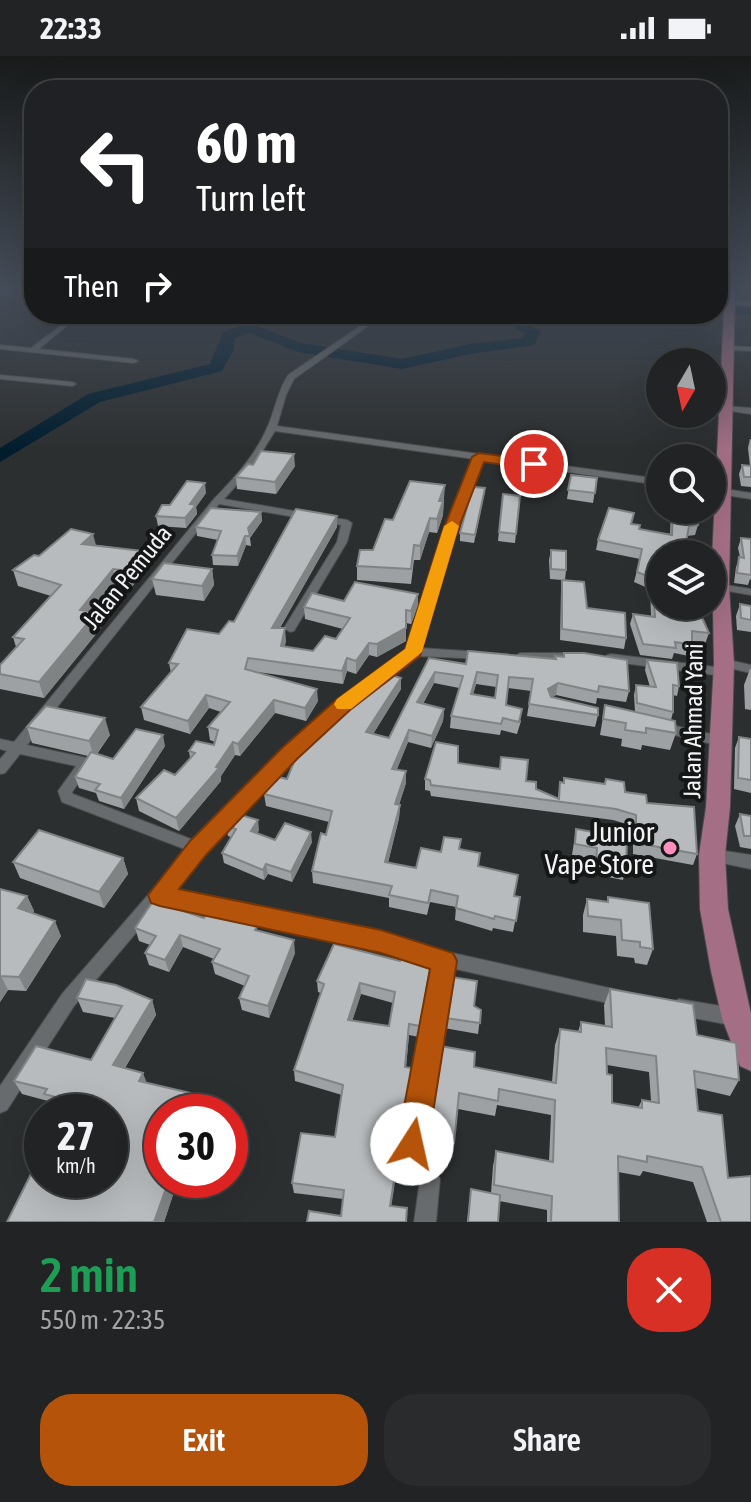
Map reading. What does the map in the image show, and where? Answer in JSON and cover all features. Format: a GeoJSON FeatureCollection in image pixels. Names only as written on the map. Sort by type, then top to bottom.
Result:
{"type":"FeatureCollection","features":[{"type":"Feature","properties":{"kind":"main road","name":"Jalan Ahmad Yani"},"geometry":{"type":"LineString","coordinates":[[724,444],[728,342]]}},
{"type":"Feature","properties":{"kind":"main road","name":"Jalan Ahmad Yani"},"geometry":{"type":"LineString","coordinates":[[722,620],[724,668],[712,855],[714,909],[751,1055]]}},
{"type":"Feature","properties":{"kind":"street"},"geometry":{"type":"LineString","coordinates":[[33,350],[43,342]]}},
{"type":"Feature","properties":{"kind":"street","name":"Jalan Pemuda"},"geometry":{"type":"LineString","coordinates":[[0,769],[217,501],[246,471],[272,428],[283,387],[308,364],[339,342]]}},
{"type":"Feature","properties":{"kind":"street"},"geometry":{"type":"LineString","coordinates":[[0,347],[134,361]]}},
{"type":"Feature","properties":{"kind":"street"},"geometry":{"type":"LineString","coordinates":[[728,348],[751,349]]}},
{"type":"Feature","properties":{"kind":"street"},"geometry":{"type":"LineString","coordinates":[[0,377],[72,384]]}},
{"type":"Feature","properties":{"kind":"street"},"geometry":{"type":"LineString","coordinates":[[727,408],[751,411]]}},
{"type":"Feature","properties":{"kind":"street"},"geometry":{"type":"LineString","coordinates":[[272,428],[646,480]]}},
{"type":"Feature","properties":{"kind":"street"},"geometry":{"type":"LineString","coordinates":[[0,1103],[68,1000],[198,848],[311,734],[413,652],[448,535],[479,457]]}},
{"type":"Feature","properties":{"kind":"street"},"geometry":{"type":"LineString","coordinates":[[726,492],[751,496]]}},
{"type":"Feature","properties":{"kind":"street"},"geometry":{"type":"LineString","coordinates":[[217,501],[347,523],[342,542],[290,628]]}},
{"type":"Feature","properties":{"kind":"street"},"geometry":{"type":"LineString","coordinates":[[726,588],[751,592]]}},
{"type":"Feature","properties":{"kind":"street"},"geometry":{"type":"LineString","coordinates":[[413,652],[489,657]]}},
{"type":"Feature","properties":{"kind":"street"},"geometry":{"type":"LineString","coordinates":[[504,657],[577,658]]}},
{"type":"Feature","properties":{"kind":"street"},"geometry":{"type":"LineString","coordinates":[[591,658],[751,669]]}},
{"type":"Feature","properties":{"kind":"street"},"geometry":{"type":"LineString","coordinates":[[645,724],[720,741]]}},
{"type":"Feature","properties":{"kind":"street"},"geometry":{"type":"LineString","coordinates":[[0,744],[84,764],[65,791],[67,798],[198,848]]}},
{"type":"Feature","properties":{"kind":"street"},"geometry":{"type":"LineString","coordinates":[[712,855],[751,862]]}},
{"type":"Feature","properties":{"kind":"street"},"geometry":{"type":"LineString","coordinates":[[160,895],[381,941],[444,961],[636,1001]]}},
{"type":"Feature","properties":{"kind":"street"},"geometry":{"type":"LineString","coordinates":[[425,1222],[430,1179],[412,1144],[444,961]]}},
{"type":"Feature","properties":{"kind":"street"},"geometry":{"type":"LineString","coordinates":[[665,1006],[744,1019]]}},
{"type":"Feature","properties":{"kind":"building"},"geometry":{"type":"Polygon","coordinates":[[[261,451],[294,454],[275,482],[236,477],[248,464],[253,465],[261,451]]]}},
{"type":"Feature","properties":{"kind":"building"},"geometry":{"type":"Polygon","coordinates":[[[742,465],[751,466],[751,477],[744,477],[742,465]]]}},
{"type":"Feature","properties":{"kind":"building"},"geometry":{"type":"Polygon","coordinates":[[[571,475],[597,478],[595,493],[568,490],[571,475]]]}},
{"type":"Feature","properties":{"kind":"building"},"geometry":{"type":"Polygon","coordinates":[[[187,481],[205,483],[190,504],[196,505],[185,518],[156,516],[162,505],[170,505],[187,481]]]}},
{"type":"Feature","properties":{"kind":"building"},"geometry":{"type":"Polygon","coordinates":[[[410,481],[445,485],[437,519],[430,518],[420,546],[414,545],[411,569],[357,566],[360,550],[373,550],[385,519],[393,520],[410,481]]]}},
{"type":"Feature","properties":{"kind":"building"},"geometry":{"type":"Polygon","coordinates":[[[474,487],[485,488],[475,535],[460,533],[471,492],[474,487]]]}},
{"type":"Feature","properties":{"kind":"building"},"geometry":{"type":"Polygon","coordinates":[[[503,494],[520,496],[516,534],[499,532],[503,494]]]}},
{"type":"Feature","properties":{"kind":"building"},"geometry":{"type":"Polygon","coordinates":[[[211,508],[261,512],[248,528],[250,536],[245,536],[237,556],[212,555],[221,531],[196,527],[211,508]]]}},
{"type":"Feature","properties":{"kind":"building"},"geometry":{"type":"Polygon","coordinates":[[[609,508],[634,513],[631,524],[640,525],[639,529],[672,535],[672,524],[698,524],[689,526],[686,540],[646,540],[646,576],[637,572],[642,549],[598,540],[609,508]]]}},
{"type":"Feature","properties":{"kind":"building"},"geometry":{"type":"Polygon","coordinates":[[[296,509],[337,516],[272,628],[285,628],[281,646],[313,651],[325,636],[336,639],[350,618],[304,607],[312,593],[344,601],[355,582],[418,594],[411,611],[406,610],[406,628],[377,644],[369,643],[356,661],[347,658],[342,671],[248,658],[245,669],[317,689],[305,708],[274,700],[238,744],[233,742],[216,767],[219,768],[176,818],[136,798],[164,770],[175,775],[195,753],[189,751],[196,741],[214,745],[218,730],[208,727],[230,702],[206,695],[188,721],[141,707],[178,664],[169,663],[187,629],[219,634],[229,621],[234,622],[296,509]]]}},
{"type":"Feature","properties":{"kind":"building"},"geometry":{"type":"Polygon","coordinates":[[[71,529],[93,534],[82,544],[143,551],[129,571],[113,569],[80,610],[97,612],[39,682],[0,674],[0,665],[24,639],[13,637],[61,585],[13,570],[34,555],[39,556],[71,529]]]}},
{"type":"Feature","properties":{"kind":"building"},"geometry":{"type":"Polygon","coordinates":[[[741,538],[751,539],[751,575],[737,573],[739,557],[744,558],[741,538]]]}},
{"type":"Feature","properties":{"kind":"building"},"geometry":{"type":"Polygon","coordinates":[[[551,550],[566,551],[566,570],[551,569],[551,550]]]}},
{"type":"Feature","properties":{"kind":"building"},"geometry":{"type":"Polygon","coordinates":[[[164,563],[212,569],[202,586],[152,579],[164,563]]]}},
{"type":"Feature","properties":{"kind":"building"},"geometry":{"type":"Polygon","coordinates":[[[562,580],[584,582],[587,608],[625,613],[626,638],[562,629],[562,580]]]}},
{"type":"Feature","properties":{"kind":"building"},"geometry":{"type":"Polygon","coordinates":[[[740,604],[751,606],[751,620],[741,618],[740,604]]]}},
{"type":"Feature","properties":{"kind":"building"},"geometry":{"type":"Polygon","coordinates":[[[633,614],[646,616],[646,620],[703,620],[709,633],[692,631],[692,645],[675,642],[676,648],[643,644],[633,614]]]}},
{"type":"Feature","properties":{"kind":"building"},"geometry":{"type":"Polygon","coordinates":[[[468,651],[556,659],[555,656],[564,657],[564,653],[584,653],[627,660],[629,691],[599,686],[598,692],[558,683],[548,689],[551,697],[598,708],[598,715],[529,704],[533,679],[509,677],[506,705],[522,709],[519,722],[503,718],[501,724],[451,716],[463,676],[435,672],[417,702],[444,709],[432,736],[409,730],[392,769],[406,771],[395,804],[400,805],[385,862],[416,868],[421,848],[441,852],[444,837],[461,839],[459,849],[480,853],[478,866],[518,875],[514,896],[520,897],[516,921],[495,916],[494,919],[456,908],[458,896],[431,890],[428,903],[389,895],[392,886],[312,871],[321,833],[326,835],[332,811],[264,794],[274,776],[287,779],[298,752],[302,753],[330,715],[337,717],[349,699],[359,696],[368,684],[376,687],[385,673],[401,678],[366,732],[389,738],[429,658],[466,664],[468,651]],[[477,672],[471,694],[495,698],[498,675],[477,672]]]}},
{"type":"Feature","properties":{"kind":"building"},"geometry":{"type":"Polygon","coordinates":[[[647,660],[677,663],[679,686],[673,685],[673,712],[637,703],[636,685],[656,687],[647,660]]]}},
{"type":"Feature","properties":{"kind":"building"},"geometry":{"type":"Polygon","coordinates":[[[605,705],[675,721],[676,733],[646,728],[646,733],[625,730],[626,723],[603,719],[605,705]]]}},
{"type":"Feature","properties":{"kind":"building"},"geometry":{"type":"Polygon","coordinates":[[[46,706],[105,718],[89,741],[27,727],[46,706]]]}},
{"type":"Feature","properties":{"kind":"building"},"geometry":{"type":"Polygon","coordinates":[[[136,729],[163,735],[121,798],[95,790],[100,784],[75,777],[91,752],[113,759],[136,729]]]}},
{"type":"Feature","properties":{"kind":"building"},"geometry":{"type":"Polygon","coordinates":[[[739,737],[751,739],[751,780],[738,778],[739,737]]]}},
{"type":"Feature","properties":{"kind":"building"},"geometry":{"type":"Polygon","coordinates":[[[436,742],[458,746],[458,763],[500,769],[501,757],[528,760],[526,781],[536,782],[536,789],[559,799],[560,782],[564,783],[564,778],[605,784],[606,779],[624,782],[625,792],[646,795],[647,803],[694,807],[697,854],[636,843],[636,815],[616,809],[431,785],[430,780],[425,779],[436,742]]]}},
{"type":"Feature","properties":{"kind":"building"},"geometry":{"type":"Polygon","coordinates":[[[234,813],[258,820],[251,831],[275,840],[285,823],[311,832],[291,872],[266,864],[263,870],[222,853],[236,829],[226,826],[234,813]]]}},
{"type":"Feature","properties":{"kind":"building"},"geometry":{"type":"Polygon","coordinates":[[[740,814],[751,816],[751,836],[744,836],[740,814]]]}},
{"type":"Feature","properties":{"kind":"building"},"geometry":{"type":"Polygon","coordinates":[[[576,829],[627,838],[626,869],[596,863],[597,848],[575,844],[576,829]]]}},
{"type":"Feature","properties":{"kind":"building"},"geometry":{"type":"Polygon","coordinates":[[[39,830],[123,858],[99,892],[13,862],[39,830]]]}},
{"type":"Feature","properties":{"kind":"building"},"geometry":{"type":"Polygon","coordinates":[[[0,889],[27,896],[18,908],[55,921],[19,977],[0,977],[0,889]]]}},
{"type":"Feature","properties":{"kind":"building"},"geometry":{"type":"Polygon","coordinates":[[[608,897],[649,903],[653,949],[640,947],[640,942],[622,940],[621,920],[588,916],[587,899],[608,902],[608,897]]]}},
{"type":"Feature","properties":{"kind":"building"},"geometry":{"type":"Polygon","coordinates":[[[153,901],[204,918],[212,904],[235,909],[231,916],[258,925],[255,930],[294,940],[268,1006],[239,998],[249,976],[212,962],[220,949],[180,935],[165,960],[145,953],[156,936],[135,928],[153,901]]]}},
{"type":"Feature","properties":{"kind":"building"},"geometry":{"type":"Polygon","coordinates":[[[334,944],[400,961],[403,950],[432,957],[420,1026],[409,1024],[405,1067],[411,1068],[410,1079],[390,1206],[407,1208],[406,1222],[307,1222],[309,1211],[341,1216],[344,1190],[292,1183],[301,1133],[335,1137],[343,1085],[294,1070],[324,984],[317,981],[334,944]],[[360,983],[348,1020],[389,1026],[395,992],[360,983]]]}},
{"type":"Feature","properties":{"kind":"building"},"geometry":{"type":"Polygon","coordinates":[[[452,977],[477,981],[474,1006],[481,1010],[480,1023],[445,1018],[452,977]]]}},
{"type":"Feature","properties":{"kind":"building"},"geometry":{"type":"Polygon","coordinates":[[[86,979],[116,985],[152,1000],[113,1065],[143,1073],[139,1081],[195,1094],[144,1094],[144,1198],[163,1198],[154,1222],[7,1222],[24,1188],[24,1198],[128,1198],[128,1094],[44,1094],[47,1089],[14,1081],[36,1046],[91,1060],[122,1006],[77,998],[86,979]]]}},
{"type":"Feature","properties":{"kind":"building"},"geometry":{"type":"Polygon","coordinates":[[[610,989],[693,1004],[697,1035],[736,1043],[739,1080],[694,1071],[698,1111],[722,1115],[728,1178],[751,1176],[751,1222],[721,1222],[702,1167],[647,1156],[647,1162],[618,1156],[619,1222],[551,1222],[552,1196],[494,1185],[496,1151],[553,1162],[555,1100],[499,1089],[498,1101],[459,1093],[454,1143],[432,1139],[426,1127],[440,1046],[475,1052],[474,1067],[556,1083],[560,1029],[581,1032],[581,1022],[612,1027],[610,989]],[[606,1048],[607,1074],[612,1075],[612,1103],[642,1108],[642,1100],[659,1103],[656,1056],[606,1048]]]}},
{"type":"Feature","properties":{"kind":"building"},"geometry":{"type":"Polygon","coordinates":[[[471,1189],[500,1195],[498,1222],[468,1222],[471,1189]]]}},
{"type":"Feature","properties":{"kind":"waterway"},"geometry":{"type":"LineString","coordinates":[[0,456],[94,398],[216,367],[227,342]]}},
{"type":"Feature","properties":{"kind":"waterway"},"geometry":{"type":"LineString","coordinates":[[286,342],[402,364],[470,349],[525,342]]}},
{"type":"Feature","properties":{"kind":"slow traffic"},"geometry":{"type":"LineString","coordinates":[[344,704],[413,652],[452,526]]}},
{"type":"Feature","properties":{"kind":"place","name":"Junior Vape Store"},"geometry":{"type":"Point","coordinates":[670,848]}},
{"type":"Feature","properties":{"kind":"route"},"geometry":{"type":"LineString","coordinates":[[412,1144],[444,961],[381,941],[160,895],[198,848],[289,754],[343,705],[413,652],[448,535],[479,457],[534,464]]}}]}
